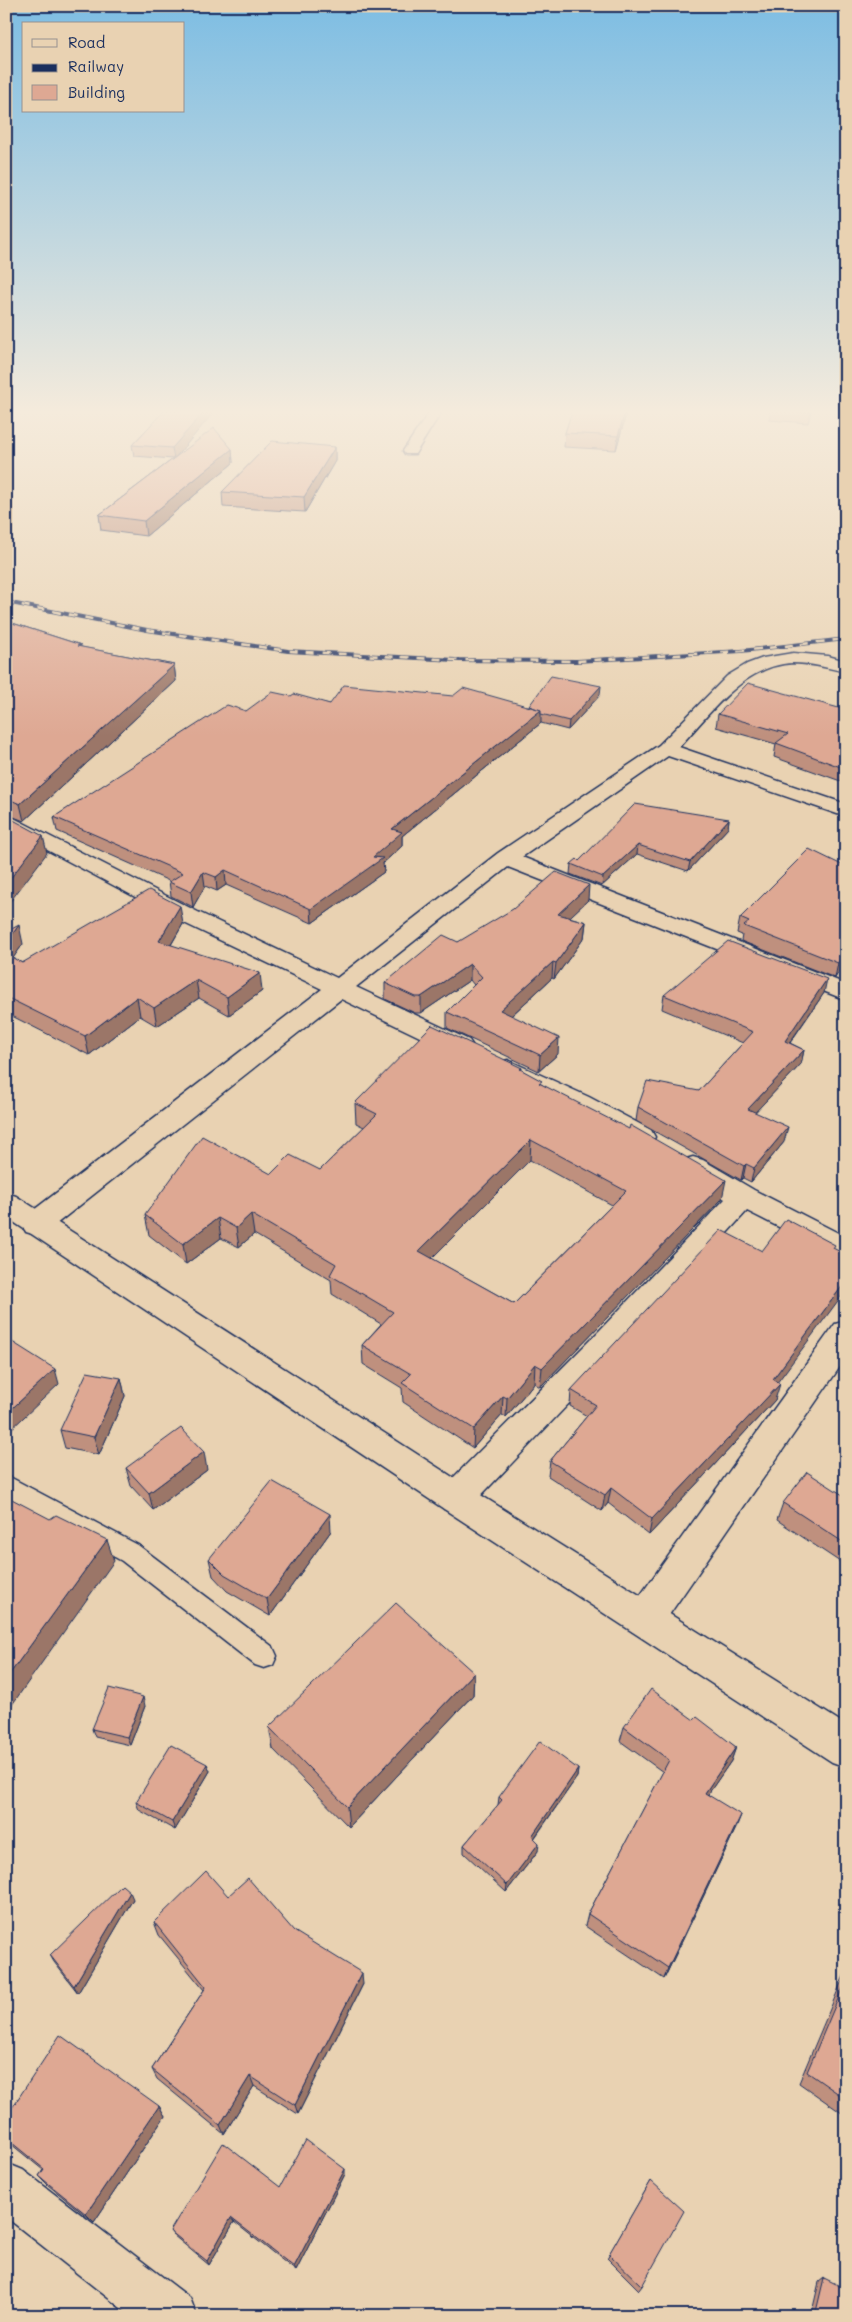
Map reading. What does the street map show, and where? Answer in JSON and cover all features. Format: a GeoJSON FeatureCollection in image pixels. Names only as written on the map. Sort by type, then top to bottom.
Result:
{"type":"FeatureCollection","features":[{"type":"Feature","properties":{"kind":"street"},"geometry":{"type":"LineString","coordinates":[[36,1224],[336,988],[506,858],[666,749],[733,680],[752,668],[769,662],[793,658],[828,660],[846,667]]}},
{"type":"Feature","properties":{"kind":"street"},"geometry":{"type":"LineString","coordinates":[[666,749],[846,811]]}},
{"type":"Feature","properties":{"kind":"street"},"geometry":{"type":"LineString","coordinates":[[6,820],[190,917],[336,988],[536,1081],[665,1151],[744,1197],[846,1250]]}},
{"type":"Feature","properties":{"kind":"street"},"geometry":{"type":"LineString","coordinates":[[506,858],[846,993]]}},
{"type":"Feature","properties":{"kind":"street"},"geometry":{"type":"LineString","coordinates":[[456,1498],[610,1340],[744,1197]]}},
{"type":"Feature","properties":{"kind":"street"},"geometry":{"type":"LineString","coordinates":[[6,1203],[456,1498],[846,1748]]}},
{"type":"Feature","properties":{"kind":"street"},"geometry":{"type":"LineString","coordinates":[[644,1619],[846,1333]]}},
{"type":"Feature","properties":{"kind":"street"},"geometry":{"type":"LineString","coordinates":[[6,2187],[172,2316]]}},
{"type":"Feature","properties":{"kind":"lane"},"geometry":{"type":"LineString","coordinates":[[6,1485],[130,1554],[264,1656]]}},
{"type":"Feature","properties":{"kind":"building"},"geometry":{"type":"Polygon","coordinates":[[[6,621],[81,645],[77,646],[174,665],[20,804],[6,798],[6,779],[14,774],[6,770],[6,621]]]}},
{"type":"Feature","properties":{"kind":"building"},"geometry":{"type":"Polygon","coordinates":[[[551,676],[601,686],[569,721],[541,714],[541,710],[529,706],[551,676]]]}},
{"type":"Feature","properties":{"kind":"building"},"geometry":{"type":"Polygon","coordinates":[[[748,683],[846,710],[846,769],[776,743],[788,734],[718,714],[748,683]]]}},
{"type":"Feature","properties":{"kind":"building"},"geometry":{"type":"Polygon","coordinates":[[[344,685],[453,696],[463,688],[541,710],[392,829],[402,832],[373,857],[383,858],[311,909],[225,870],[216,877],[203,872],[191,892],[169,882],[183,873],[54,817],[227,705],[246,711],[272,692],[291,696],[294,694],[330,704],[344,685]]]}},
{"type":"Feature","properties":{"kind":"building"},"geometry":{"type":"Polygon","coordinates":[[[635,804],[729,819],[690,862],[638,845],[603,877],[571,864],[577,859],[579,861],[635,804]]]}},
{"type":"Feature","properties":{"kind":"building"},"geometry":{"type":"Polygon","coordinates":[[[6,816],[43,836],[6,884],[6,816]]]}},
{"type":"Feature","properties":{"kind":"building"},"geometry":{"type":"Polygon","coordinates":[[[809,849],[842,865],[846,861],[846,952],[838,963],[744,926],[749,922],[740,918],[809,849]]]}},
{"type":"Feature","properties":{"kind":"building"},"geometry":{"type":"Polygon","coordinates":[[[556,872],[589,885],[558,914],[586,922],[556,963],[553,962],[500,1010],[559,1038],[540,1055],[447,1012],[482,977],[470,964],[421,997],[415,997],[385,983],[443,935],[458,942],[513,909],[556,872]]]}},
{"type":"Feature","properties":{"kind":"building"},"geometry":{"type":"Polygon","coordinates":[[[149,890],[180,906],[159,941],[260,973],[227,997],[196,980],[154,1008],[137,997],[85,1036],[6,997],[6,954],[22,963],[149,890]]]}},
{"type":"Feature","properties":{"kind":"building"},"geometry":{"type":"Polygon","coordinates":[[[19,925],[6,943],[6,932],[19,925]]]}},
{"type":"Feature","properties":{"kind":"building"},"geometry":{"type":"Polygon","coordinates":[[[728,941],[827,979],[785,1041],[804,1050],[748,1109],[788,1127],[754,1168],[746,1164],[744,1166],[638,1107],[647,1081],[699,1091],[753,1032],[664,995],[728,941]]]}},
{"type":"Feature","properties":{"kind":"building"},"geometry":{"type":"Polygon","coordinates":[[[432,1025],[522,1068],[520,1069],[542,1081],[539,1083],[629,1129],[630,1125],[726,1180],[542,1368],[535,1364],[507,1398],[503,1396],[474,1429],[402,1383],[411,1374],[362,1345],[393,1312],[330,1275],[336,1264],[251,1214],[236,1228],[218,1218],[183,1244],[145,1215],[202,1136],[271,1174],[290,1155],[320,1170],[377,1114],[355,1103],[432,1025]],[[531,1140],[419,1251],[514,1304],[626,1191],[531,1140]]]}},
{"type":"Feature","properties":{"kind":"building"},"geometry":{"type":"Polygon","coordinates":[[[786,1219],[835,1245],[833,1248],[846,1255],[846,1281],[773,1379],[780,1384],[652,1519],[611,1488],[605,1495],[550,1461],[596,1405],[571,1390],[721,1230],[762,1251],[786,1219]]]}},
{"type":"Feature","properties":{"kind":"building"},"geometry":{"type":"Polygon","coordinates":[[[6,1338],[55,1369],[6,1414],[6,1338]]]}},
{"type":"Feature","properties":{"kind":"building"},"geometry":{"type":"Polygon","coordinates":[[[87,1372],[121,1378],[94,1437],[60,1430],[87,1372]]]}},
{"type":"Feature","properties":{"kind":"building"},"geometry":{"type":"Polygon","coordinates":[[[181,1428],[204,1452],[149,1493],[126,1468],[181,1428]]]}},
{"type":"Feature","properties":{"kind":"building"},"geometry":{"type":"Polygon","coordinates":[[[807,1472],[846,1497],[846,1544],[783,1503],[807,1472]]]}},
{"type":"Feature","properties":{"kind":"building"},"geometry":{"type":"Polygon","coordinates":[[[272,1481],[330,1514],[267,1599],[224,1574],[209,1559],[272,1481]]]}},
{"type":"Feature","properties":{"kind":"building"},"geometry":{"type":"Polygon","coordinates":[[[6,1496],[50,1519],[56,1515],[107,1540],[6,1679],[6,1496]]]}},
{"type":"Feature","properties":{"kind":"building"},"geometry":{"type":"Polygon","coordinates":[[[396,1603],[474,1673],[347,1807],[269,1727],[396,1603]]]}},
{"type":"Feature","properties":{"kind":"building"},"geometry":{"type":"Polygon","coordinates":[[[109,1688],[143,1697],[127,1737],[92,1729],[109,1688]]]}},
{"type":"Feature","properties":{"kind":"building"},"geometry":{"type":"Polygon","coordinates":[[[651,1689],[694,1720],[697,1717],[736,1747],[705,1793],[741,1815],[668,1968],[588,1914],[669,1760],[624,1727],[651,1689]]]}},
{"type":"Feature","properties":{"kind":"building"},"geometry":{"type":"Polygon","coordinates":[[[540,1741],[578,1769],[532,1836],[539,1843],[507,1885],[464,1845],[502,1800],[499,1797],[540,1741]]]}},
{"type":"Feature","properties":{"kind":"building"},"geometry":{"type":"Polygon","coordinates":[[[171,1745],[207,1764],[172,1822],[136,1802],[171,1745]]]}},
{"type":"Feature","properties":{"kind":"building"},"geometry":{"type":"Polygon","coordinates":[[[206,1871],[228,1896],[248,1878],[294,1931],[362,1973],[295,2105],[250,2076],[220,2125],[152,2069],[206,1987],[154,1922],[206,1871]]]}},
{"type":"Feature","properties":{"kind":"building"},"geometry":{"type":"Polygon","coordinates":[[[122,1885],[130,1892],[74,1986],[50,1955],[122,1885]]]}},
{"type":"Feature","properties":{"kind":"building"},"geometry":{"type":"Polygon","coordinates":[[[846,1980],[846,2099],[807,2072],[846,1980]]]}},
{"type":"Feature","properties":{"kind":"building"},"geometry":{"type":"Polygon","coordinates":[[[60,2035],[159,2106],[86,2214],[39,2176],[44,2169],[6,2138],[6,2117],[60,2035]]]}},
{"type":"Feature","properties":{"kind":"building"},"geometry":{"type":"Polygon","coordinates":[[[306,2140],[345,2169],[294,2267],[231,2218],[207,2261],[170,2231],[223,2143],[280,2187],[306,2140]]]}},
{"type":"Feature","properties":{"kind":"building"},"geometry":{"type":"Polygon","coordinates":[[[651,2181],[684,2211],[642,2286],[609,2254],[651,2181]]]}},
{"type":"Feature","properties":{"kind":"building"},"geometry":{"type":"Polygon","coordinates":[[[824,2278],[846,2289],[846,2316],[815,2316],[824,2278]]]}},
{"type":"Feature","properties":{"kind":"railway"},"geometry":{"type":"LineString","coordinates":[[6,602],[147,630],[288,651],[455,660],[577,661],[741,651],[846,639]]}}]}
